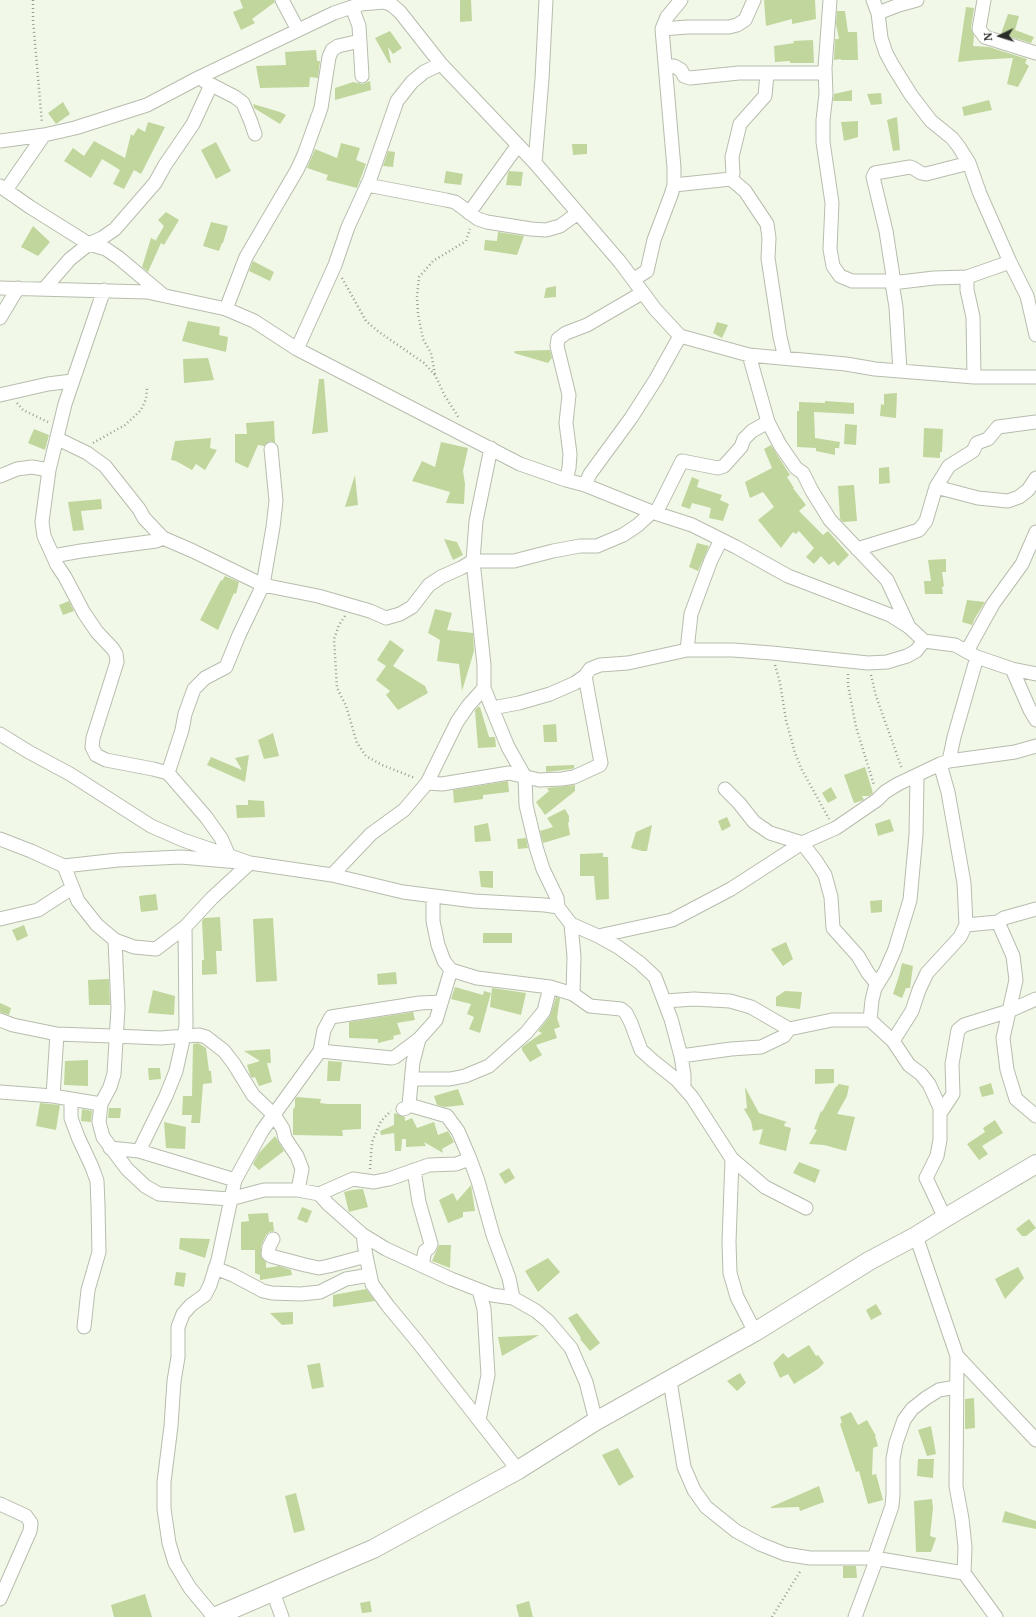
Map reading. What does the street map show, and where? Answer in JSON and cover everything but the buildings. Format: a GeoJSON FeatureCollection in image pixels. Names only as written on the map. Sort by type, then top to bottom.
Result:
{"type":"FeatureCollection","features":[{"type":"Feature","properties":{"kind":"street"},"geometry":{"type":"LineString","coordinates":[[282,0],[298,30]]}},
{"type":"Feature","properties":{"kind":"street"},"geometry":{"type":"LineString","coordinates":[[536,163],[546,0]]}},
{"type":"Feature","properties":{"kind":"street"},"geometry":{"type":"LineString","coordinates":[[634,279],[647,271],[654,240],[674,185],[674,168],[662,29],[666,17],[681,0]]}},
{"type":"Feature","properties":{"kind":"street"},"geometry":{"type":"LineString","coordinates":[[662,29],[688,27],[729,27],[745,20],[754,0]]}},
{"type":"Feature","properties":{"kind":"street"},"geometry":{"type":"LineString","coordinates":[[830,0],[825,73],[826,94],[823,120],[823,142],[832,203],[830,249],[833,266],[840,276],[852,281],[890,281],[892,283],[934,278],[967,277],[1010,262]]}},
{"type":"Feature","properties":{"kind":"street"},"geometry":{"type":"LineString","coordinates":[[873,0],[878,13],[881,38],[886,53],[893,66],[911,95],[931,121],[952,138],[969,163],[980,194],[1010,262],[1027,296],[1036,335]]}},
{"type":"Feature","properties":{"kind":"street"},"geometry":{"type":"LineString","coordinates":[[878,13],[918,0]]}},
{"type":"Feature","properties":{"kind":"street"},"geometry":{"type":"LineString","coordinates":[[984,0],[979,29],[985,36],[1036,53]]}},
{"type":"Feature","properties":{"kind":"street"},"geometry":{"type":"LineString","coordinates":[[0,141],[44,135],[105,119],[147,105],[200,77],[334,13],[375,1],[384,2],[392,5],[400,12],[442,64],[536,163],[634,279],[642,293],[680,336],[749,355],[846,364],[900,371],[974,377],[1036,377]]}},
{"type":"Feature","properties":{"kind":"street"},"geometry":{"type":"LineString","coordinates":[[352,7],[359,26],[362,76]]}},
{"type":"Feature","properties":{"kind":"street"},"geometry":{"type":"LineString","coordinates":[[226,309],[246,257],[302,158],[321,108],[329,57],[332,50],[338,46],[360,41]]}},
{"type":"Feature","properties":{"kind":"street"},"geometry":{"type":"LineString","coordinates":[[297,349],[335,265],[348,227],[367,185],[397,101],[412,82],[424,72],[442,64]]}},
{"type":"Feature","properties":{"kind":"street"},"geometry":{"type":"LineString","coordinates":[[665,66],[674,66],[681,70],[684,76],[690,78],[739,73],[825,73]]}},
{"type":"Feature","properties":{"kind":"street"},"geometry":{"type":"LineString","coordinates":[[731,179],[733,173],[732,157],[740,124],[765,96],[767,74]]}},
{"type":"Feature","properties":{"kind":"street"},"geometry":{"type":"LineString","coordinates":[[200,77],[211,86],[235,97],[242,103],[252,122],[255,134]]}},
{"type":"Feature","properties":{"kind":"street"},"geometry":{"type":"LineString","coordinates":[[44,289],[70,259],[89,244],[102,238],[114,229],[155,183],[165,165],[193,124],[211,86]]}},
{"type":"Feature","properties":{"kind":"street"},"geometry":{"type":"LineString","coordinates":[[44,135],[3,188],[89,244],[106,250],[119,258],[163,295]]}},
{"type":"Feature","properties":{"kind":"street"},"geometry":{"type":"LineString","coordinates":[[469,213],[518,145]]}},
{"type":"Feature","properties":{"kind":"street"},"geometry":{"type":"LineString","coordinates":[[900,371],[896,307],[892,283],[893,276],[886,231],[876,194],[873,175],[910,167],[920,173],[926,174],[969,163]]}},
{"type":"Feature","properties":{"kind":"street"},"geometry":{"type":"LineString","coordinates":[[674,185],[731,179],[745,191],[767,224],[769,238],[768,258],[780,337],[785,358]]}},
{"type":"Feature","properties":{"kind":"street"},"geometry":{"type":"LineString","coordinates":[[367,185],[455,202],[478,219],[487,222],[546,230],[560,226],[578,213]]}},
{"type":"Feature","properties":{"kind":"street"},"geometry":{"type":"LineString","coordinates":[[967,277],[967,290],[973,325],[974,377]]}},
{"type":"Feature","properties":{"kind":"street"},"geometry":{"type":"LineString","coordinates":[[0,288],[147,292],[226,309],[254,321],[297,349],[520,464],[585,485],[692,525],[788,576],[890,615],[909,627],[924,641],[956,645],[972,654],[1012,669],[1036,674]]}},
{"type":"Feature","properties":{"kind":"street"},"geometry":{"type":"LineString","coordinates":[[0,318],[18,288]]}},
{"type":"Feature","properties":{"kind":"street"},"geometry":{"type":"LineString","coordinates":[[104,290],[65,404],[49,470],[42,522],[44,536],[53,556],[84,613],[97,632],[116,654],[116,662],[93,738],[92,747],[96,754],[106,760],[153,768],[168,773],[206,817],[221,838],[229,856]]}},
{"type":"Feature","properties":{"kind":"street"},"geometry":{"type":"LineString","coordinates":[[566,480],[570,454],[566,423],[569,395],[557,346],[558,339],[566,333],[587,325],[642,293]]}},
{"type":"Feature","properties":{"kind":"street"},"geometry":{"type":"LineString","coordinates":[[585,485],[590,474],[612,446],[648,392],[680,336]]}},
{"type":"Feature","properties":{"kind":"street"},"geometry":{"type":"LineString","coordinates":[[749,355],[768,422],[780,445],[796,468],[802,473],[830,520],[887,580],[909,627]]}},
{"type":"Feature","properties":{"kind":"street"},"geometry":{"type":"LineString","coordinates":[[4,393],[72,381]]}},
{"type":"Feature","properties":{"kind":"street"},"geometry":{"type":"LineString","coordinates":[[59,433],[105,466],[139,509],[144,518],[162,538],[194,551],[263,585],[318,596],[386,618],[400,614],[412,607],[429,585],[441,576],[461,568],[473,561],[514,561],[580,546],[597,546],[623,535],[654,512],[682,461],[718,468],[724,466],[741,447],[744,439],[752,431],[768,422]]}},
{"type":"Feature","properties":{"kind":"street"},"geometry":{"type":"LineString","coordinates":[[857,549],[919,530],[926,521],[936,487],[949,466],[973,451],[977,443],[988,439],[998,427],[1036,422]]}},
{"type":"Feature","properties":{"kind":"street"},"geometry":{"type":"LineString","coordinates":[[491,448],[476,521],[473,561],[484,665],[484,688],[508,747],[525,777],[527,810],[536,847],[543,869],[557,898],[558,907],[571,924],[618,947],[655,977],[671,1019],[681,1056],[684,1074],[684,1088]]}},
{"type":"Feature","properties":{"kind":"street"},"geometry":{"type":"LineString","coordinates":[[168,773],[182,730],[185,714],[194,689],[205,678],[226,667],[239,635],[263,585],[276,500],[271,450]]}},
{"type":"Feature","properties":{"kind":"street"},"geometry":{"type":"LineString","coordinates":[[0,476],[17,469],[32,467],[49,470]]}},
{"type":"Feature","properties":{"kind":"street"},"geometry":{"type":"LineString","coordinates":[[936,487],[978,498],[1008,501],[1018,497],[1028,490],[1036,478]]}},
{"type":"Feature","properties":{"kind":"street"},"geometry":{"type":"LineString","coordinates":[[893,1041],[912,1012],[919,990],[927,973],[960,937],[966,925],[964,883],[957,850],[945,763],[954,737],[972,654],[993,604],[1022,564],[1036,532]]}},
{"type":"Feature","properties":{"kind":"street"},"geometry":{"type":"LineString","coordinates":[[53,556],[81,550],[156,541],[162,538]]}},
{"type":"Feature","properties":{"kind":"street"},"geometry":{"type":"LineString","coordinates":[[687,650],[691,614],[711,560],[721,540]]}},
{"type":"Feature","properties":{"kind":"street"},"geometry":{"type":"LineString","coordinates":[[492,708],[519,703],[550,694],[575,682],[585,676],[590,669],[600,665],[628,663],[687,650],[733,650],[868,663],[887,662],[907,656],[916,651],[924,641]]}},
{"type":"Feature","properties":{"kind":"street"},"geometry":{"type":"LineString","coordinates":[[1012,669],[1036,720]]}},
{"type":"Feature","properties":{"kind":"street"},"geometry":{"type":"LineString","coordinates":[[427,783],[442,784],[509,773],[539,780],[562,779],[574,776],[600,765],[601,763],[585,676]]}},
{"type":"Feature","properties":{"kind":"street"},"geometry":{"type":"LineString","coordinates":[[332,875],[371,834],[404,810],[427,783],[457,722],[468,706],[484,688]]}},
{"type":"Feature","properties":{"kind":"street"},"geometry":{"type":"LineString","coordinates":[[0,734],[70,774],[151,826],[183,840],[250,863]]}},
{"type":"Feature","properties":{"kind":"street"},"geometry":{"type":"LineString","coordinates":[[598,936],[672,920],[731,890],[802,843],[836,828],[878,800],[885,792],[945,763],[1015,752],[1036,746]]}},
{"type":"Feature","properties":{"kind":"street"},"geometry":{"type":"LineString","coordinates":[[870,1020],[872,1000],[877,984],[885,972],[895,949],[910,900],[916,841],[913,778]]}},
{"type":"Feature","properties":{"kind":"street"},"geometry":{"type":"LineString","coordinates":[[725,789],[739,803],[754,822],[770,833],[802,843],[825,875],[831,897],[833,928],[858,956],[868,973],[877,984]]}},
{"type":"Feature","properties":{"kind":"street"},"geometry":{"type":"LineString","coordinates":[[0,839],[64,866],[118,860],[181,857],[250,863],[332,875],[404,892],[433,896],[474,901],[558,907]]}},
{"type":"Feature","properties":{"kind":"street"},"geometry":{"type":"LineString","coordinates":[[64,866],[78,901],[97,925],[115,940],[134,947],[156,949],[185,927],[212,898],[250,863]]}},
{"type":"Feature","properties":{"kind":"street"},"geometry":{"type":"LineString","coordinates":[[0,919],[38,910],[72,888]]}},
{"type":"Feature","properties":{"kind":"street"},"geometry":{"type":"LineString","coordinates":[[433,896],[433,921],[438,945],[444,961],[451,970],[477,978],[550,987],[573,994],[590,1006],[620,1009],[626,1013],[632,1022],[641,1050],[692,1097],[732,1159],[765,1187],[806,1208]]}},
{"type":"Feature","properties":{"kind":"street"},"geometry":{"type":"LineString","coordinates":[[966,925],[998,922],[1004,918],[1036,909]]}},
{"type":"Feature","properties":{"kind":"street"},"geometry":{"type":"LineString","coordinates":[[998,922],[1013,956],[1015,971],[1016,984],[1003,1038],[1011,1084],[1016,1099],[1036,1116]]}},
{"type":"Feature","properties":{"kind":"street"},"geometry":{"type":"LineString","coordinates":[[571,924],[574,957],[573,994]]}},
{"type":"Feature","properties":{"kind":"street"},"geometry":{"type":"LineString","coordinates":[[139,1151],[169,1090],[176,1071],[184,1036],[186,1026],[185,927]]}},
{"type":"Feature","properties":{"kind":"street"},"geometry":{"type":"LineString","coordinates":[[115,940],[118,1008],[114,1074],[108,1092],[101,1104],[99,1122],[101,1131],[110,1148],[127,1169],[145,1186],[159,1194],[230,1199],[264,1190],[298,1190],[319,1194],[352,1179],[374,1182],[389,1179],[436,1164],[456,1164],[470,1159]]}},
{"type":"Feature","properties":{"kind":"street"},"geometry":{"type":"LineString","coordinates":[[320,1051],[392,1058],[419,1039],[436,1020],[451,970]]}},
{"type":"Feature","properties":{"kind":"street"},"geometry":{"type":"LineString","coordinates":[[412,1079],[441,1079],[459,1077],[489,1066],[526,1033],[544,1011],[550,987]]}},
{"type":"Feature","properties":{"kind":"street"},"geometry":{"type":"LineString","coordinates":[[665,1001],[694,999],[730,1001],[751,1007],[789,1029],[832,1020],[870,1020],[893,1041],[909,1065],[922,1074],[929,1084],[941,1112],[940,1140],[937,1156],[926,1178],[945,1218]]}},
{"type":"Feature","properties":{"kind":"street"},"geometry":{"type":"LineString","coordinates":[[941,1112],[953,1094],[952,1064],[958,1030],[964,1025],[1009,1011],[1036,999]]}},
{"type":"Feature","properties":{"kind":"street"},"geometry":{"type":"LineString","coordinates":[[441,1002],[420,1003],[331,1017],[324,1030],[320,1051],[262,1131],[235,1180],[225,1229],[210,1285],[205,1295],[191,1305],[184,1314],[178,1327],[178,1357],[174,1380],[171,1426],[164,1482],[164,1509],[169,1543],[175,1563],[190,1588],[214,1617],[373,1548],[518,1470],[596,1421],[670,1381],[755,1332],[869,1261],[916,1236],[1036,1164]]}},
{"type":"Feature","properties":{"kind":"street"},"geometry":{"type":"LineString","coordinates":[[0,1020],[13,1025],[57,1034],[160,1038],[199,1035],[206,1037],[224,1051],[253,1095],[274,1115],[283,1129],[290,1147],[297,1156],[302,1169],[298,1190]]}},
{"type":"Feature","properties":{"kind":"street"},"geometry":{"type":"LineString","coordinates":[[681,1056],[731,1049],[762,1048],[784,1036],[789,1029]]}},
{"type":"Feature","properties":{"kind":"street"},"geometry":{"type":"LineString","coordinates":[[53,1096],[57,1034]]}},
{"type":"Feature","properties":{"kind":"street"},"geometry":{"type":"LineString","coordinates":[[419,1039],[413,1062],[412,1079],[406,1107],[447,1116],[458,1131],[470,1159],[482,1194],[493,1234],[509,1278],[513,1298]]}},
{"type":"Feature","properties":{"kind":"street"},"geometry":{"type":"LineString","coordinates":[[0,1092],[53,1096],[101,1104]]}},
{"type":"Feature","properties":{"kind":"street"},"geometry":{"type":"LineString","coordinates":[[71,1100],[71,1118],[97,1181],[99,1252],[88,1290],[84,1327]]}},
{"type":"Feature","properties":{"kind":"street"},"geometry":{"type":"LineString","coordinates":[[110,1148],[139,1151],[235,1180]]}},
{"type":"Feature","properties":{"kind":"street"},"geometry":{"type":"LineString","coordinates":[[732,1159],[729,1242],[730,1273],[737,1297],[755,1332]]}},
{"type":"Feature","properties":{"kind":"street"},"geometry":{"type":"LineString","coordinates":[[414,1170],[419,1202],[431,1244],[425,1251],[422,1265]]}},
{"type":"Feature","properties":{"kind":"street"},"geometry":{"type":"LineString","coordinates":[[319,1194],[363,1235],[386,1249],[479,1290],[492,1295],[513,1298],[536,1311],[548,1321],[571,1348],[586,1382],[596,1421]]}},
{"type":"Feature","properties":{"kind":"street"},"geometry":{"type":"LineString","coordinates":[[363,1235],[372,1284],[518,1470]]}},
{"type":"Feature","properties":{"kind":"street"},"geometry":{"type":"LineString","coordinates":[[916,1236],[957,1356],[956,1486],[962,1519],[964,1573],[996,1617]]}},
{"type":"Feature","properties":{"kind":"street"},"geometry":{"type":"LineString","coordinates":[[273,1238],[269,1246],[268,1254],[271,1256],[319,1268],[366,1256]]}},
{"type":"Feature","properties":{"kind":"street"},"geometry":{"type":"LineString","coordinates":[[215,1268],[233,1274],[263,1291],[272,1293],[301,1294],[320,1292],[346,1279],[370,1275]]}},
{"type":"Feature","properties":{"kind":"street"},"geometry":{"type":"LineString","coordinates":[[479,1290],[484,1309],[488,1375],[479,1420]]}},
{"type":"Feature","properties":{"kind":"street"},"geometry":{"type":"LineString","coordinates":[[957,1356],[1036,1440]]}},
{"type":"Feature","properties":{"kind":"street"},"geometry":{"type":"LineString","coordinates":[[670,1381],[684,1467],[694,1490],[706,1508],[736,1531],[760,1544],[785,1554],[810,1558],[875,1558],[964,1573]]}},
{"type":"Feature","properties":{"kind":"street"},"geometry":{"type":"LineString","coordinates":[[855,1617],[892,1506],[893,1459],[896,1443],[904,1420],[912,1409],[926,1398],[939,1390],[956,1387]]}},
{"type":"Feature","properties":{"kind":"street"},"geometry":{"type":"LineString","coordinates":[[0,1504],[26,1516],[32,1523],[30,1531],[0,1599]]}},
{"type":"Feature","properties":{"kind":"street"},"geometry":{"type":"LineString","coordinates":[[274,1592],[282,1617]]}},
{"type":"Feature","properties":{"kind":"path"},"geometry":{"type":"LineString","coordinates":[[33,0],[38,77],[44,135]]}},
{"type":"Feature","properties":{"kind":"path"},"geometry":{"type":"LineString","coordinates":[[466,436],[461,421],[445,396],[436,375],[431,353],[423,340],[418,314],[417,297],[419,277],[433,261],[466,241],[471,226],[469,213]]}},
{"type":"Feature","properties":{"kind":"path"},"geometry":{"type":"LineString","coordinates":[[335,265],[366,322],[378,332],[424,363],[436,375]]}},
{"type":"Feature","properties":{"kind":"path"},"geometry":{"type":"LineString","coordinates":[[80,449],[113,432],[133,418],[144,405],[147,388]]}},
{"type":"Feature","properties":{"kind":"path"},"geometry":{"type":"LineString","coordinates":[[4,393],[23,410],[59,433]]}},
{"type":"Feature","properties":{"kind":"path"},"geometry":{"type":"LineString","coordinates":[[352,606],[339,625],[334,639],[337,688],[346,706],[357,743],[366,756],[382,765],[427,783]]}},
{"type":"Feature","properties":{"kind":"path"},"geometry":{"type":"LineString","coordinates":[[772,653],[780,683],[786,720],[795,753],[802,770],[829,819],[836,828]]}},
{"type":"Feature","properties":{"kind":"path"},"geometry":{"type":"LineString","coordinates":[[848,661],[848,685],[856,727],[878,800]]}},
{"type":"Feature","properties":{"kind":"path"},"geometry":{"type":"LineString","coordinates":[[868,663],[876,696],[902,768],[913,778]]}},
{"type":"Feature","properties":{"kind":"path"},"geometry":{"type":"LineString","coordinates":[[366,1182],[371,1167],[370,1149],[381,1121],[388,1112],[394,1108],[406,1107]]}},
{"type":"Feature","properties":{"kind":"path"},"geometry":{"type":"LineString","coordinates":[[772,1617],[798,1574],[810,1558]]}}]}
